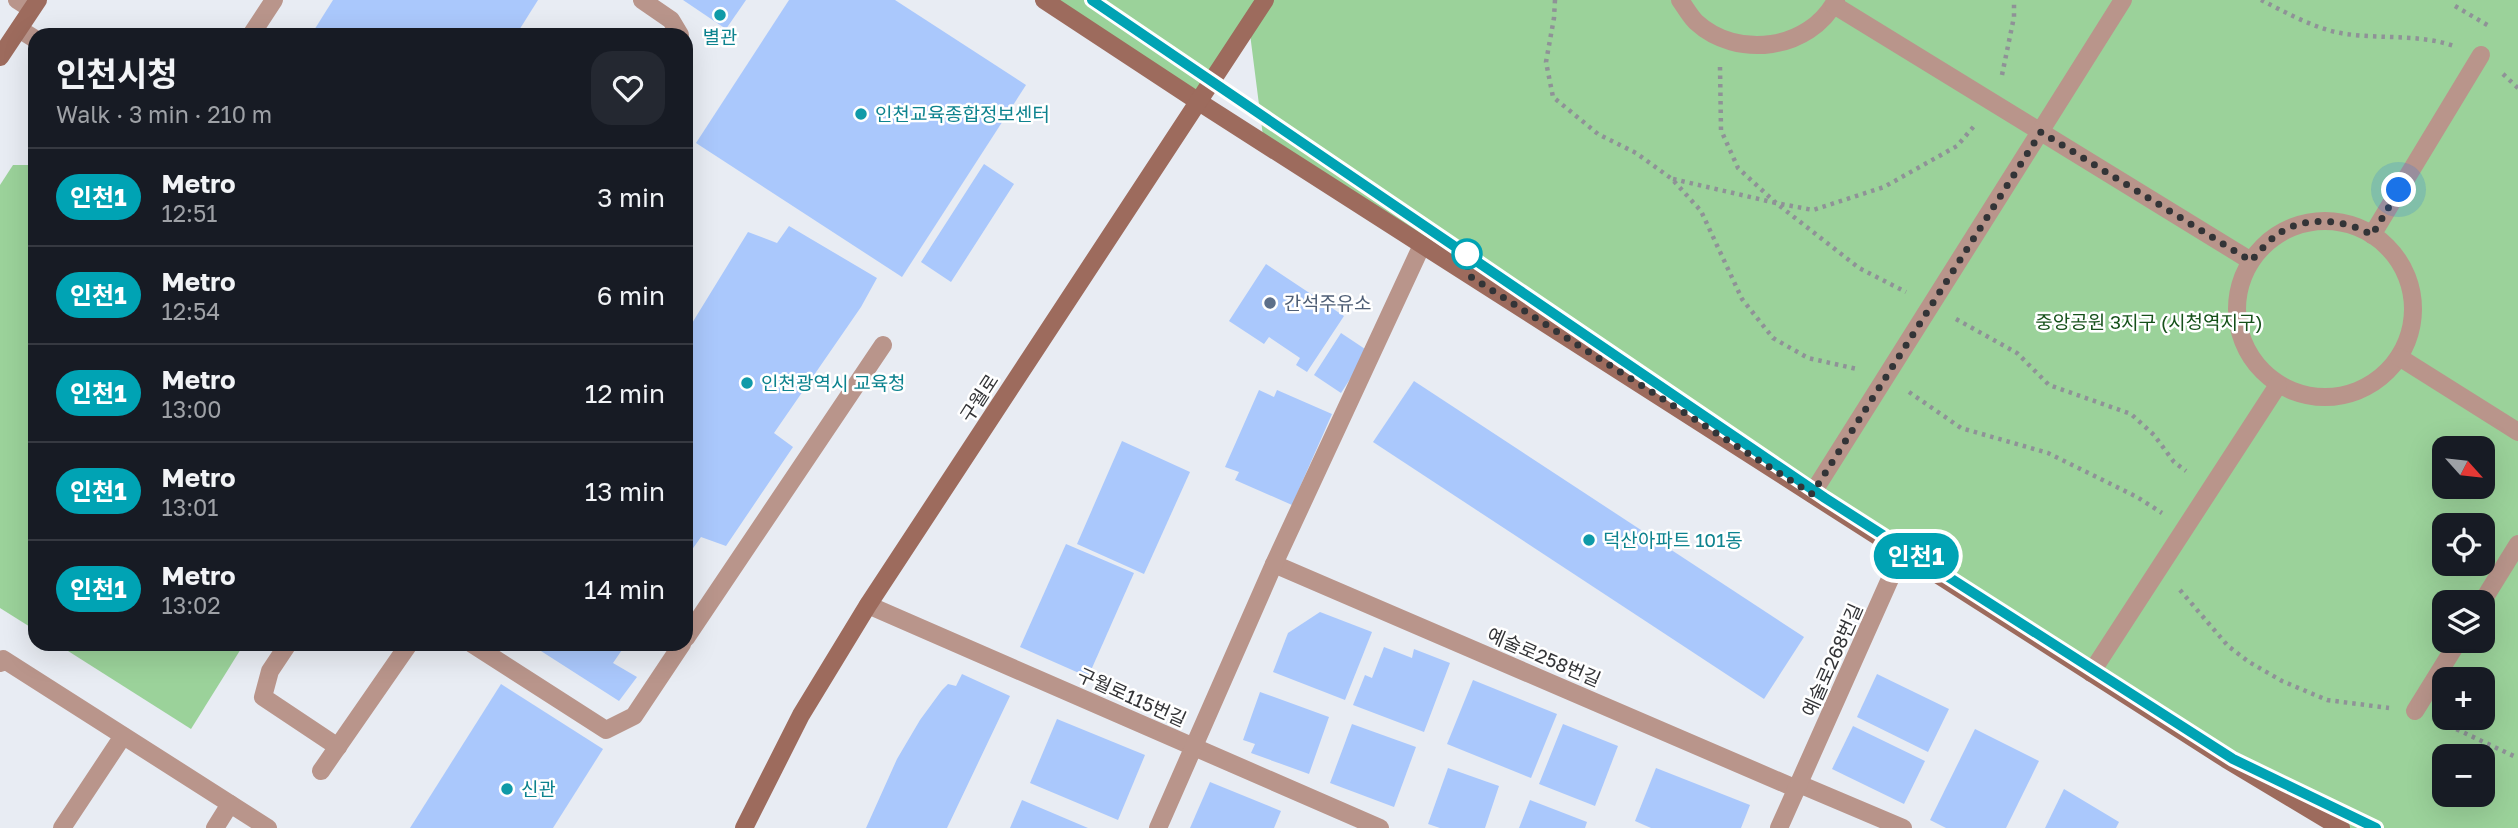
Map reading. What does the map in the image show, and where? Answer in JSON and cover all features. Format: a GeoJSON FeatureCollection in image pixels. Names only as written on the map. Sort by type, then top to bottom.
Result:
{"type":"FeatureCollection","features":[{"type":"Feature","properties":{"kind":"main road"},"geometry":{"type":"LineString","coordinates":[[1044,0],[2091,673],[2341,828]]}},
{"type":"Feature","properties":{"kind":"main road","name":"구월로"},"geometry":{"type":"LineString","coordinates":[[744,828],[802,715],[868,605],[1265,0]]}},
{"type":"Feature","properties":{"kind":"main road"},"geometry":{"type":"LineString","coordinates":[[0,57],[19,29],[29,3]]}},
{"type":"Feature","properties":{"kind":"street"},"geometry":{"type":"LineString","coordinates":[[256,28],[274,0]]}},
{"type":"Feature","properties":{"kind":"street"},"geometry":{"type":"LineString","coordinates":[[642,0],[671,20],[676,28]]}},
{"type":"Feature","properties":{"kind":"street"},"geometry":{"type":"LineString","coordinates":[[1680,0],[1696,22],[1722,38],[1752,46],[1783,43],[1811,29],[1835,2],[1993,103],[2251,261]]}},
{"type":"Feature","properties":{"kind":"street"},"geometry":{"type":"LineString","coordinates":[[1812,494],[2123,0]]}},
{"type":"Feature","properties":{"kind":"street"},"geometry":{"type":"LineString","coordinates":[[19,29],[28,35]]}},
{"type":"Feature","properties":{"kind":"street"},"geometry":{"type":"LineString","coordinates":[[2372,235],[2481,55]]}},
{"type":"Feature","properties":{"kind":"street"},"geometry":{"type":"LineString","coordinates":[[2331,221],[2359,227],[2372,235],[2384,242],[2402,265],[2412,292],[2413,321],[2399,357],[2387,373],[2363,390],[2334,398],[2305,396],[2278,385],[2256,366],[2242,340],[2236,311],[2241,282],[2251,261],[2276,236],[2302,223],[2331,221]]}},
{"type":"Feature","properties":{"kind":"street"},"geometry":{"type":"LineString","coordinates":[[1158,828],[1274,564],[1422,245]]}},
{"type":"Feature","properties":{"kind":"street"},"geometry":{"type":"LineString","coordinates":[[693,628],[883,345]]}},
{"type":"Feature","properties":{"kind":"street"},"geometry":{"type":"LineString","coordinates":[[2399,357],[2518,432]]}},
{"type":"Feature","properties":{"kind":"street"},"geometry":{"type":"LineString","coordinates":[[2091,673],[2278,385]]}},
{"type":"Feature","properties":{"kind":"street"},"geometry":{"type":"LineString","coordinates":[[2489,590],[2518,544]]}},
{"type":"Feature","properties":{"kind":"street","name":"예술로268번길"},"geometry":{"type":"LineString","coordinates":[[1779,828],[1902,552]]}},
{"type":"Feature","properties":{"kind":"street","name":"예술로258번길"},"geometry":{"type":"LineString","coordinates":[[1274,564],[1798,787]]}},
{"type":"Feature","properties":{"kind":"street","name":"구월로115번길"},"geometry":{"type":"LineString","coordinates":[[868,605],[1380,828]]}},
{"type":"Feature","properties":{"kind":"street"},"geometry":{"type":"LineString","coordinates":[[283,651],[270,671],[263,697],[338,747]]}},
{"type":"Feature","properties":{"kind":"street"},"geometry":{"type":"LineString","coordinates":[[321,771],[404,651]]}},
{"type":"Feature","properties":{"kind":"street"},"geometry":{"type":"LineString","coordinates":[[483,651],[606,730],[634,716],[677,651]]}},
{"type":"Feature","properties":{"kind":"street"},"geometry":{"type":"LineString","coordinates":[[2415,711],[2451,653]]}},
{"type":"Feature","properties":{"kind":"street"},"geometry":{"type":"LineString","coordinates":[[0,663],[3,659],[268,828]]}},
{"type":"Feature","properties":{"kind":"street"},"geometry":{"type":"LineString","coordinates":[[62,828],[123,736]]}},
{"type":"Feature","properties":{"kind":"street"},"geometry":{"type":"LineString","coordinates":[[1798,787],[1903,828]]}},
{"type":"Feature","properties":{"kind":"street"},"geometry":{"type":"LineString","coordinates":[[215,828],[230,804]]}},
{"type":"Feature","properties":{"kind":"path"},"geometry":{"type":"LineString","coordinates":[[1555,0],[1546,62],[1553,97],[1598,134],[1636,153],[1672,178],[1701,211],[1742,299],[1773,338],[1808,358],[1886,379],[1918,397],[1961,428],[2048,453],[2137,496],[2186,528]]}},
{"type":"Feature","properties":{"kind":"path"},"geometry":{"type":"LineString","coordinates":[[1722,38],[1719,79],[1721,130],[1738,167],[1776,203],[1813,210],[1884,187],[1958,146],[1993,103],[2014,18],[2014,0]]}},
{"type":"Feature","properties":{"kind":"path"},"geometry":{"type":"LineString","coordinates":[[2261,0],[2296,18],[2344,34],[2437,40],[2481,55]]}},
{"type":"Feature","properties":{"kind":"path"},"geometry":{"type":"LineString","coordinates":[[2159,569],[2188,598],[2228,646],[2249,662],[2283,681],[2327,700],[2415,711],[2518,758]]}},
{"type":"Feature","properties":{"kind":"green space","name":"중앙공원 3지구 (시청역지구)"},"geometry":{"type":"Polygon","coordinates":[[[1044,0],[2518,0],[2518,828],[2345,828],[1264,144],[1249,26],[1199,102],[1044,0]]]}},
{"type":"Feature","properties":{"kind":"green space"},"geometry":{"type":"Polygon","coordinates":[[[13,165],[28,165],[28,626],[0,608],[0,185],[13,165]]]}},
{"type":"Feature","properties":{"kind":"green space"},"geometry":{"type":"Polygon","coordinates":[[[68,651],[240,651],[191,729],[68,651]]]}},
{"type":"Feature","properties":{"kind":"building"},"geometry":{"type":"Polygon","coordinates":[[[333,0],[538,0],[520,28],[315,28],[333,0]]]}},
{"type":"Feature","properties":{"kind":"building","name":"별관"},"geometry":{"type":"Polygon","coordinates":[[[683,0],[746,0],[726,29],[683,0]]]}},
{"type":"Feature","properties":{"kind":"building","name":"인천교육종합정보센터"},"geometry":{"type":"Polygon","coordinates":[[[789,0],[895,0],[1026,85],[902,277],[696,143],[789,0]]]}},
{"type":"Feature","properties":{"kind":"building"},"geometry":{"type":"Polygon","coordinates":[[[984,164],[1014,184],[951,282],[921,262],[984,164]]]}},
{"type":"Feature","properties":{"kind":"building","name":"인천광역시 교육청"},"geometry":{"type":"Polygon","coordinates":[[[789,226],[877,278],[861,307],[774,433],[793,447],[726,546],[701,537],[693,548],[693,322],[748,232],[777,243],[789,226]]]}},
{"type":"Feature","properties":{"kind":"building"},"geometry":{"type":"Polygon","coordinates":[[[1266,264],[1344,316],[1307,372],[1296,365],[1300,358],[1269,337],[1264,344],[1229,321],[1266,264]]]}},
{"type":"Feature","properties":{"kind":"building"},"geometry":{"type":"Polygon","coordinates":[[[1341,333],[1368,351],[1341,393],[1314,375],[1341,333]]]}},
{"type":"Feature","properties":{"kind":"building","name":"덕산아파트 101동"},"geometry":{"type":"Polygon","coordinates":[[[1414,381],[1804,637],[1764,699],[1373,442],[1414,381]]]}},
{"type":"Feature","properties":{"kind":"building"},"geometry":{"type":"Polygon","coordinates":[[[1259,390],[1274,397],[1277,390],[1332,414],[1292,505],[1235,480],[1239,472],[1225,467],[1259,390]]]}},
{"type":"Feature","properties":{"kind":"building"},"geometry":{"type":"Polygon","coordinates":[[[1122,441],[1190,472],[1144,574],[1077,544],[1122,441]]]}},
{"type":"Feature","properties":{"kind":"building"},"geometry":{"type":"Polygon","coordinates":[[[1066,544],[1134,573],[1088,677],[1020,647],[1066,544]]]}},
{"type":"Feature","properties":{"kind":"building"},"geometry":{"type":"Polygon","coordinates":[[[1320,612],[1372,632],[1345,700],[1273,672],[1288,633],[1320,612]]]}},
{"type":"Feature","properties":{"kind":"building"},"geometry":{"type":"Polygon","coordinates":[[[1384,647],[1412,658],[1414,649],[1450,663],[1424,732],[1353,705],[1365,675],[1372,678],[1384,647]]]}},
{"type":"Feature","properties":{"kind":"building"},"geometry":{"type":"Polygon","coordinates":[[[541,651],[621,651],[613,663],[637,677],[619,701],[541,651]]]}},
{"type":"Feature","properties":{"kind":"building"},"geometry":{"type":"Polygon","coordinates":[[[962,674],[1010,696],[947,828],[866,828],[897,759],[920,720],[942,690],[948,684],[956,686],[962,674]]]}},
{"type":"Feature","properties":{"kind":"building"},"geometry":{"type":"Polygon","coordinates":[[[1877,674],[1949,709],[1928,752],[1857,717],[1877,674]]]}},
{"type":"Feature","properties":{"kind":"building"},"geometry":{"type":"Polygon","coordinates":[[[1473,680],[1557,714],[1531,778],[1447,744],[1473,680]]]}},
{"type":"Feature","properties":{"kind":"building","name":"신관"},"geometry":{"type":"Polygon","coordinates":[[[501,684],[603,749],[553,828],[410,828],[501,684]]]}},
{"type":"Feature","properties":{"kind":"building"},"geometry":{"type":"Polygon","coordinates":[[[1260,692],[1329,717],[1309,774],[1251,753],[1255,744],[1243,740],[1260,692]]]}},
{"type":"Feature","properties":{"kind":"building"},"geometry":{"type":"Polygon","coordinates":[[[1057,719],[1145,755],[1118,820],[1030,783],[1057,719]]]}},
{"type":"Feature","properties":{"kind":"building"},"geometry":{"type":"Polygon","coordinates":[[[1352,724],[1416,747],[1394,807],[1330,783],[1352,724]]]}},
{"type":"Feature","properties":{"kind":"building"},"geometry":{"type":"Polygon","coordinates":[[[1563,724],[1618,746],[1595,806],[1539,784],[1563,724]]]}},
{"type":"Feature","properties":{"kind":"building"},"geometry":{"type":"Polygon","coordinates":[[[1853,726],[1925,761],[1904,804],[1832,769],[1853,726]]]}},
{"type":"Feature","properties":{"kind":"building"},"geometry":{"type":"Polygon","coordinates":[[[1975,729],[2039,761],[2006,828],[1946,828],[1930,820],[1975,729]]]}},
{"type":"Feature","properties":{"kind":"building"},"geometry":{"type":"Polygon","coordinates":[[[1448,768],[1499,786],[1485,828],[1440,828],[1428,824],[1448,768]]]}},
{"type":"Feature","properties":{"kind":"building"},"geometry":{"type":"Polygon","coordinates":[[[1656,768],[1750,805],[1741,828],[1651,828],[1635,821],[1656,768]]]}},
{"type":"Feature","properties":{"kind":"building"},"geometry":{"type":"Polygon","coordinates":[[[1210,782],[1281,811],[1274,828],[1190,828],[1210,782]]]}},
{"type":"Feature","properties":{"kind":"building"},"geometry":{"type":"Polygon","coordinates":[[[2064,789],[2119,822],[2116,828],[2045,828],[2064,789]]]}},
{"type":"Feature","properties":{"kind":"building"},"geometry":{"type":"Polygon","coordinates":[[[1022,800],[1088,828],[1010,828],[1022,800]]]}},
{"type":"Feature","properties":{"kind":"building"},"geometry":{"type":"Polygon","coordinates":[[[1530,800],[1587,822],[1585,828],[1519,828],[1530,800]]]}},
{"type":"Feature","properties":{"kind":"metro line","name":"인천1"},"geometry":{"type":"LineString","coordinates":[[1092,0],[1825,498],[2233,759],[2376,828]]}},
{"type":"Feature","properties":{"kind":"place","name":"별관"},"geometry":{"type":"Point","coordinates":[720,15]}},
{"type":"Feature","properties":{"kind":"place","name":"인천교육종합정보센터"},"geometry":{"type":"Point","coordinates":[861,114]}},
{"type":"Feature","properties":{"kind":"place","name":"간석주유소"},"geometry":{"type":"Point","coordinates":[1270,303]}},
{"type":"Feature","properties":{"kind":"place","name":"인천광역시 교육청"},"geometry":{"type":"Point","coordinates":[747,383]}},
{"type":"Feature","properties":{"kind":"place","name":"덕산아파트 101동"},"geometry":{"type":"Point","coordinates":[1589,540]}},
{"type":"Feature","properties":{"kind":"place","name":"신관"},"geometry":{"type":"Point","coordinates":[507,789]}},
{"type":"Feature","properties":{"kind":"route"},"geometry":{"type":"LineString","coordinates":[[1467,254],[1468,275],[1812,494],[2041,132],[2251,261],[2276,236],[2302,223],[2331,221],[2359,227],[2372,235],[2399,190]]}}]}
